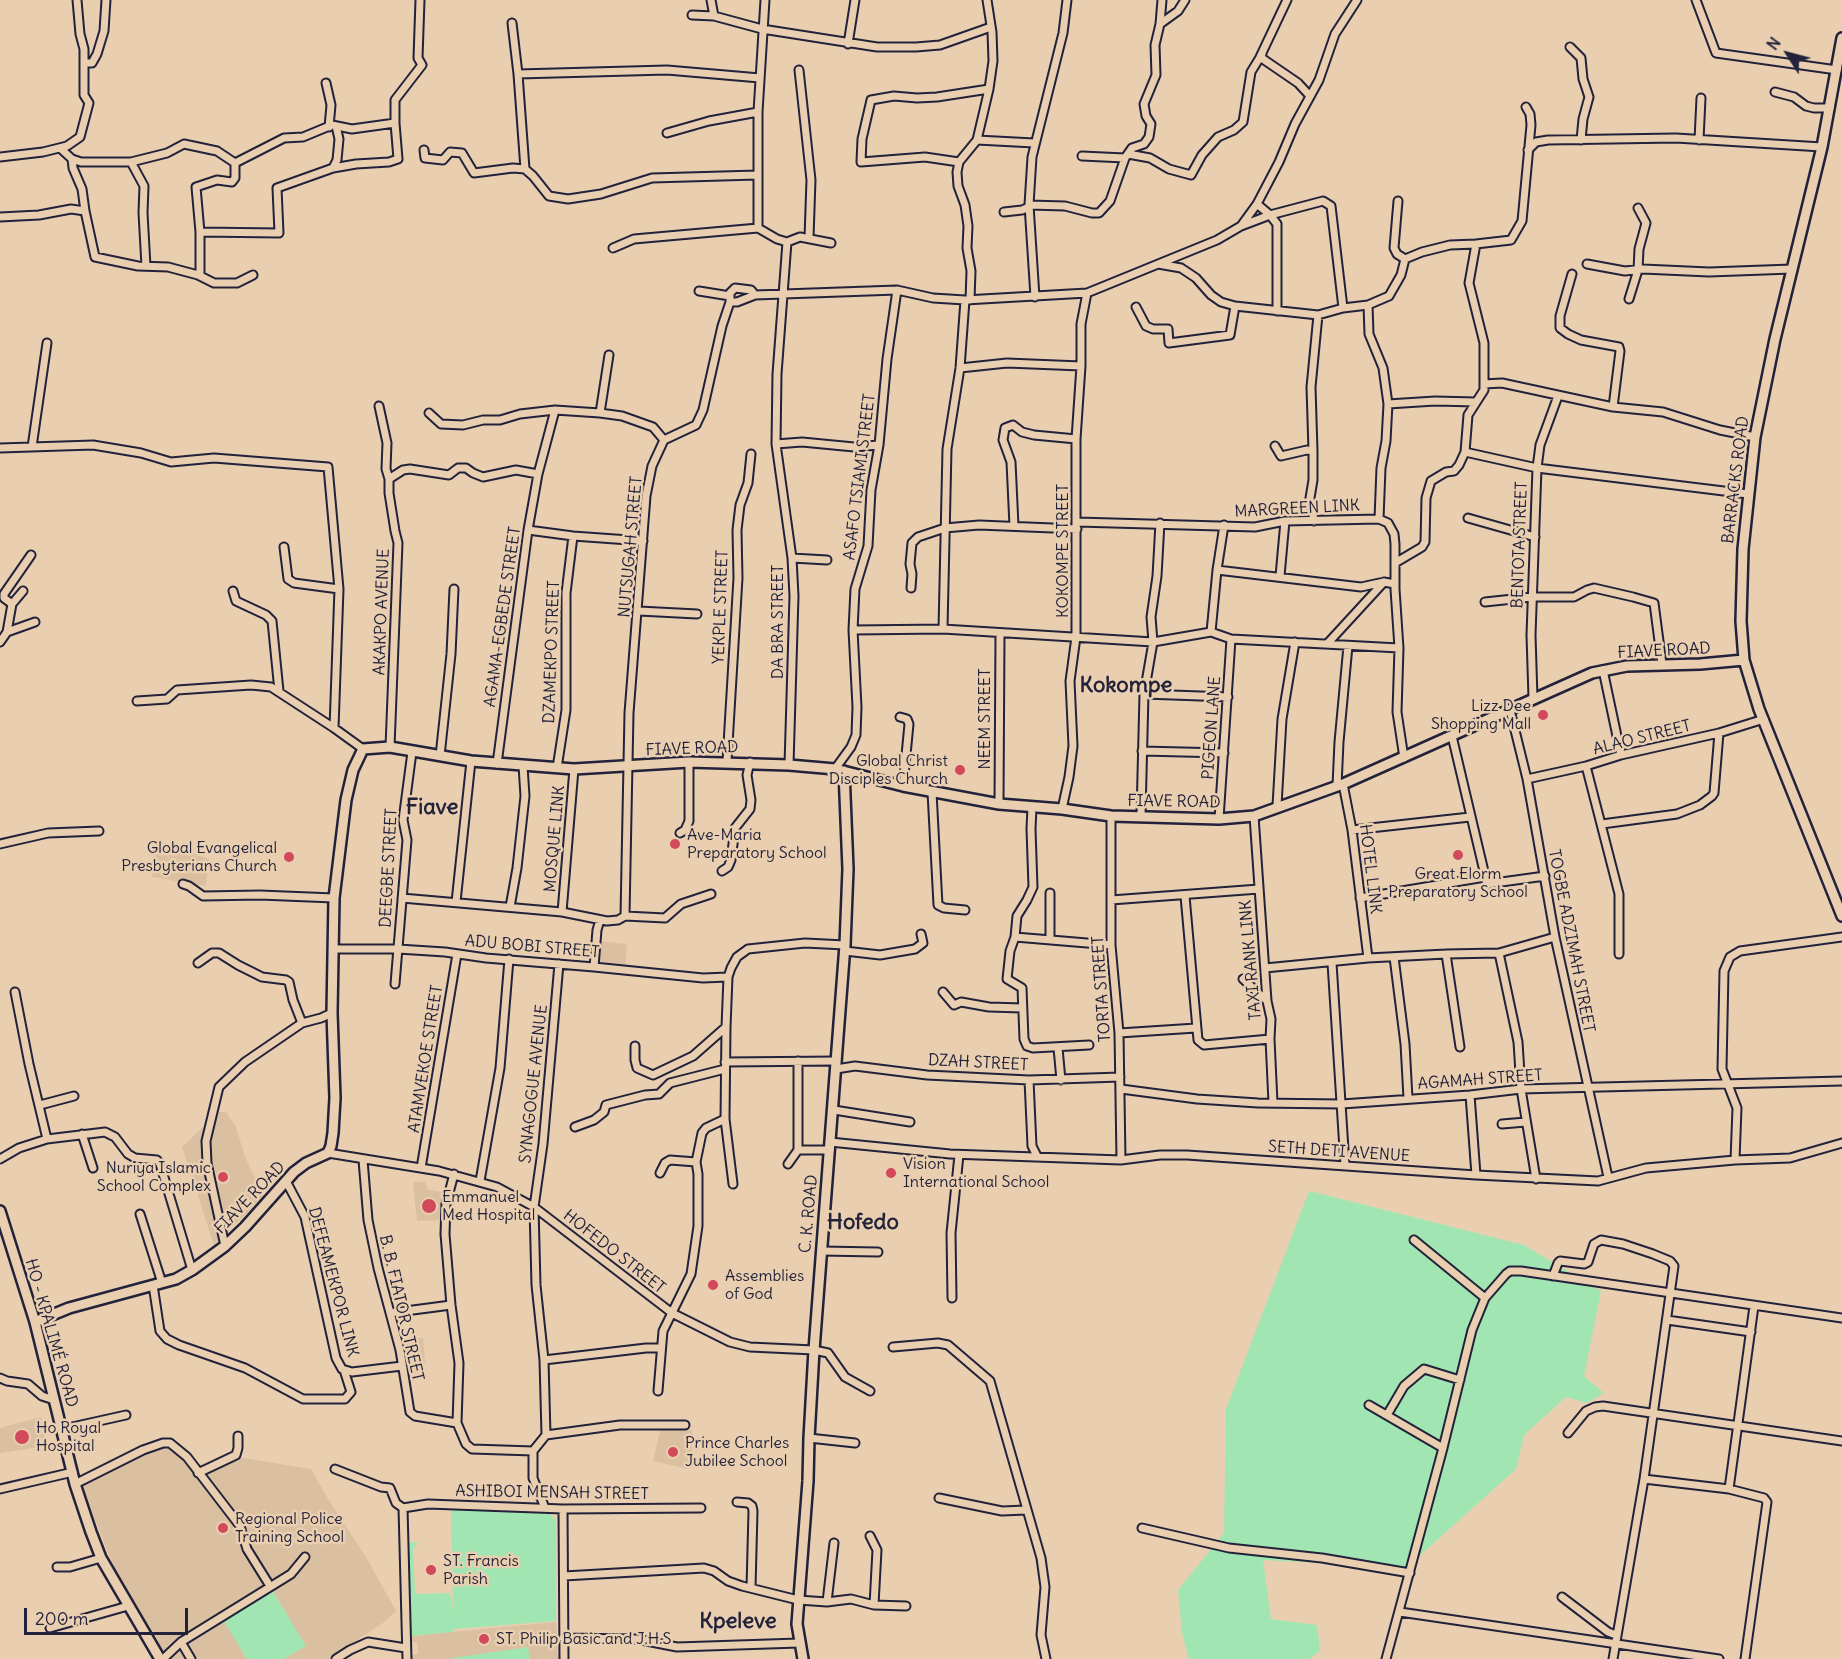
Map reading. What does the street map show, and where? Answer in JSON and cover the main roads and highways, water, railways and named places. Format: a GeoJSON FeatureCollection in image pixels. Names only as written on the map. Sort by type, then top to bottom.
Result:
{"type":"FeatureCollection","features":[{"type":"Feature","properties":{"kind":"place","name":"Lizz Dee Shopping Mall"},"geometry":{"type":"Point","coordinates":[1543,715]}},
{"type":"Feature","properties":{"kind":"place","name":"Global Christ Disciples Church"},"geometry":{"type":"Point","coordinates":[960,770]}},
{"type":"Feature","properties":{"kind":"place","name":"Ave-Maria Preparatory School"},"geometry":{"type":"Point","coordinates":[675,844]}},
{"type":"Feature","properties":{"kind":"place","name":"Great Elorm Preparatory School"},"geometry":{"type":"Point","coordinates":[1458,855]}},
{"type":"Feature","properties":{"kind":"place","name":"Global Evangelical Presbyterians Church"},"geometry":{"type":"Point","coordinates":[289,857]}},
{"type":"Feature","properties":{"kind":"place","name":"Vision International School"},"geometry":{"type":"Point","coordinates":[891,1173]}},
{"type":"Feature","properties":{"kind":"place","name":"Nuriya Islamic School Complex"},"geometry":{"type":"Point","coordinates":[223,1177]}},
{"type":"Feature","properties":{"kind":"place","name":"Emmanuel Med Hospital"},"geometry":{"type":"Point","coordinates":[429,1206]}},
{"type":"Feature","properties":{"kind":"place","name":"Assemblies of God"},"geometry":{"type":"Point","coordinates":[713,1285]}},
{"type":"Feature","properties":{"kind":"place","name":"Ho Royal Hospital"},"geometry":{"type":"Point","coordinates":[22,1437]}},
{"type":"Feature","properties":{"kind":"place","name":"Prince Charles Jubilee School"},"geometry":{"type":"Point","coordinates":[673,1452]}},
{"type":"Feature","properties":{"kind":"place","name":"Regional Police Training School"},"geometry":{"type":"Point","coordinates":[223,1528]}},
{"type":"Feature","properties":{"kind":"place","name":"ST. Francis Parish"},"geometry":{"type":"Point","coordinates":[431,1570]}},
{"type":"Feature","properties":{"kind":"place","name":"ST. Philip Basic and J.H.S"},"geometry":{"type":"Point","coordinates":[484,1639]}},
{"type":"Feature","properties":{"kind":"district","name":"Kokompe"},"geometry":{"type":"Point","coordinates":[1126,686]}},
{"type":"Feature","properties":{"kind":"district","name":"Fiave"},"geometry":{"type":"Point","coordinates":[432,808]}},
{"type":"Feature","properties":{"kind":"district","name":"Hofedo"},"geometry":{"type":"Point","coordinates":[863,1223]}},
{"type":"Feature","properties":{"kind":"district","name":"Kpeleve"},"geometry":{"type":"Point","coordinates":[738,1622]}}]}
